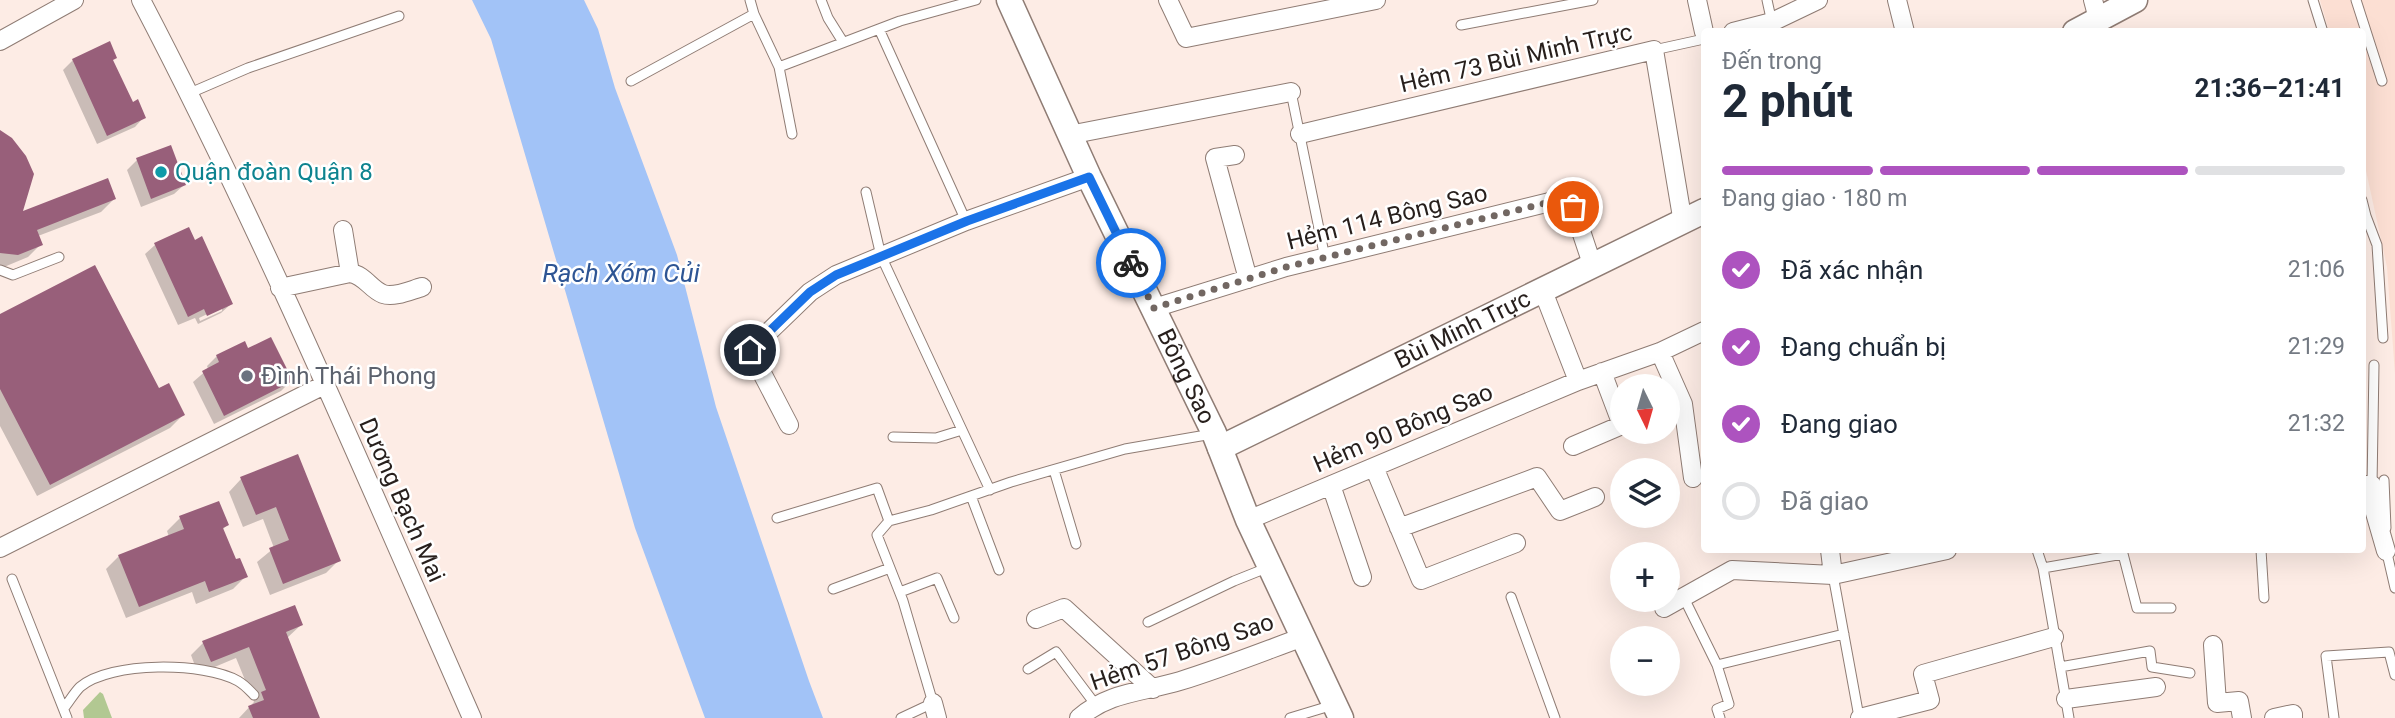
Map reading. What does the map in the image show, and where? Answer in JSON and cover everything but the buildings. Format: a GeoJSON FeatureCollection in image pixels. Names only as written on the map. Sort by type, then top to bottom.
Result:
{"type":"FeatureCollection","features":[{"type":"Feature","properties":{"kind":"street"},"geometry":{"type":"LineString","coordinates":[[0,41],[74,0]]}},
{"type":"Feature","properties":{"kind":"street","name":"Dương Bạch Mai"},"geometry":{"type":"LineString","coordinates":[[141,0],[190,93],[280,288],[471,718]]}},
{"type":"Feature","properties":{"kind":"street","name":"Bông Sao"},"geometry":{"type":"LineString","coordinates":[[1009,0],[1069,135],[1217,440],[1248,520],[1338,711]]}},
{"type":"Feature","properties":{"kind":"street"},"geometry":{"type":"LineString","coordinates":[[1168,0],[1186,38],[1376,0]]}},
{"type":"Feature","properties":{"kind":"street"},"geometry":{"type":"LineString","coordinates":[[1697,0],[1703,28]]}},
{"type":"Feature","properties":{"kind":"street"},"geometry":{"type":"LineString","coordinates":[[1773,27],[1818,0]]}},
{"type":"Feature","properties":{"kind":"street"},"geometry":{"type":"LineString","coordinates":[[1897,0],[1904,28]]}},
{"type":"Feature","properties":{"kind":"street"},"geometry":{"type":"LineString","coordinates":[[2087,22],[2136,0]]}},
{"type":"Feature","properties":{"kind":"street","name":"Hẻm 73 Bùi Minh Trực"},"geometry":{"type":"LineString","coordinates":[[1300,134],[1654,50],[1694,217]]}},
{"type":"Feature","properties":{"kind":"street"},"geometry":{"type":"LineString","coordinates":[[1069,135],[1291,92]]}},
{"type":"Feature","properties":{"kind":"street"},"geometry":{"type":"LineString","coordinates":[[1235,155],[1215,159],[1248,279]]}},
{"type":"Feature","properties":{"kind":"street"},"geometry":{"type":"LineString","coordinates":[[789,425],[750,350],[810,292],[836,275],[881,256],[967,221],[1089,177]]}},
{"type":"Feature","properties":{"kind":"street","name":"Hẻm 114 Bông Sao"},"geometry":{"type":"LineString","coordinates":[[1154,308],[1325,258],[1558,200],[1573,207],[1593,267]]}},
{"type":"Feature","properties":{"kind":"street","name":"Bùi Minh Trực"},"geometry":{"type":"LineString","coordinates":[[1217,440],[1542,291],[1694,217]]}},
{"type":"Feature","properties":{"kind":"street"},"geometry":{"type":"LineString","coordinates":[[343,230],[350,273]]}},
{"type":"Feature","properties":{"kind":"street"},"geometry":{"type":"LineString","coordinates":[[280,288],[350,273],[358,274],[384,294],[392,295],[422,287]]}},
{"type":"Feature","properties":{"kind":"street"},"geometry":{"type":"LineString","coordinates":[[1542,291],[1578,381]]}},
{"type":"Feature","properties":{"kind":"street","name":"Hẻm 90 Bông Sao"},"geometry":{"type":"LineString","coordinates":[[1248,520],[1578,381],[1660,352],[1701,332]]}},
{"type":"Feature","properties":{"kind":"street"},"geometry":{"type":"LineString","coordinates":[[1660,352],[1683,404],[1693,478]]}},
{"type":"Feature","properties":{"kind":"street"},"geometry":{"type":"LineString","coordinates":[[1573,446],[1622,425],[1602,372]]}},
{"type":"Feature","properties":{"kind":"street"},"geometry":{"type":"LineString","coordinates":[[0,548],[324,385]]}},
{"type":"Feature","properties":{"kind":"street"},"geometry":{"type":"LineString","coordinates":[[1374,467],[1421,580],[1516,543]]}},
{"type":"Feature","properties":{"kind":"street"},"geometry":{"type":"LineString","coordinates":[[1399,528],[1537,477],[1560,511],[1595,496]]}},
{"type":"Feature","properties":{"kind":"street"},"geometry":{"type":"LineString","coordinates":[[2373,483],[2373,506],[2386,551]]}},
{"type":"Feature","properties":{"kind":"street"},"geometry":{"type":"LineString","coordinates":[[1331,485],[1362,577]]}},
{"type":"Feature","properties":{"kind":"street"},"geometry":{"type":"LineString","coordinates":[[1830,553],[1833,575]]}},
{"type":"Feature","properties":{"kind":"street"},"geometry":{"type":"LineString","coordinates":[[1680,600],[1732,570],[1833,575],[1917,553]]}},
{"type":"Feature","properties":{"kind":"street"},"geometry":{"type":"LineString","coordinates":[[1036,619],[1064,608],[1153,689]]}},
{"type":"Feature","properties":{"kind":"street"},"geometry":{"type":"LineString","coordinates":[[1858,718],[1930,700],[1923,674],[2054,636]]}},
{"type":"Feature","properties":{"kind":"street","name":"Hẻm 57 Bông Sao"},"geometry":{"type":"LineString","coordinates":[[1079,718],[1095,704],[1114,696],[1153,689],[1303,637]]}},
{"type":"Feature","properties":{"kind":"street"},"geometry":{"type":"LineString","coordinates":[[2213,645],[2217,703],[2239,701],[2242,718]]}},
{"type":"Feature","properties":{"kind":"street"},"geometry":{"type":"LineString","coordinates":[[2066,699],[2156,687]]}},
{"type":"Feature","properties":{"kind":"street"},"geometry":{"type":"LineString","coordinates":[[2274,718],[2293,714],[2294,718]]}},
{"type":"Feature","properties":{"kind":"lane"},"geometry":{"type":"LineString","coordinates":[[750,0],[779,67],[792,134]]}},
{"type":"Feature","properties":{"kind":"lane"},"geometry":{"type":"LineString","coordinates":[[821,0],[843,43]]}},
{"type":"Feature","properties":{"kind":"lane"},"geometry":{"type":"LineString","coordinates":[[779,67],[901,21],[976,0]]}},
{"type":"Feature","properties":{"kind":"lane"},"geometry":{"type":"LineString","coordinates":[[1461,25],[1593,0]]}},
{"type":"Feature","properties":{"kind":"lane"},"geometry":{"type":"LineString","coordinates":[[1767,0],[1773,27]]}},
{"type":"Feature","properties":{"kind":"lane"},"geometry":{"type":"LineString","coordinates":[[2314,0],[2322,28]]}},
{"type":"Feature","properties":{"kind":"lane"},"geometry":{"type":"LineString","coordinates":[[2357,0],[2366,28]]}},
{"type":"Feature","properties":{"kind":"lane"},"geometry":{"type":"LineString","coordinates":[[631,81],[754,14]]}},
{"type":"Feature","properties":{"kind":"lane"},"geometry":{"type":"LineString","coordinates":[[190,93],[248,68],[399,16]]}},
{"type":"Feature","properties":{"kind":"lane"},"geometry":{"type":"LineString","coordinates":[[879,29],[967,221]]}},
{"type":"Feature","properties":{"kind":"lane"},"geometry":{"type":"LineString","coordinates":[[2366,29],[2382,81]]}},
{"type":"Feature","properties":{"kind":"lane"},"geometry":{"type":"LineString","coordinates":[[1654,50],[1701,40]]}},
{"type":"Feature","properties":{"kind":"lane"},"geometry":{"type":"LineString","coordinates":[[1291,92],[1325,258]]}},
{"type":"Feature","properties":{"kind":"lane"},"geometry":{"type":"LineString","coordinates":[[866,192],[881,256],[990,490]]}},
{"type":"Feature","properties":{"kind":"lane"},"geometry":{"type":"LineString","coordinates":[[2366,220],[2377,244],[2383,338]]}},
{"type":"Feature","properties":{"kind":"lane"},"geometry":{"type":"LineString","coordinates":[[0,270],[13,275],[59,257]]}},
{"type":"Feature","properties":{"kind":"lane"},"geometry":{"type":"LineString","coordinates":[[2373,483],[2374,365]]}},
{"type":"Feature","properties":{"kind":"lane"},"geometry":{"type":"LineString","coordinates":[[893,436],[936,438],[962,430]]}},
{"type":"Feature","properties":{"kind":"lane"},"geometry":{"type":"LineString","coordinates":[[901,718],[935,711],[900,592],[877,535],[889,521],[1125,449],[1217,440]]}},
{"type":"Feature","properties":{"kind":"lane"},"geometry":{"type":"LineString","coordinates":[[1054,470],[1076,544]]}},
{"type":"Feature","properties":{"kind":"lane"},"geometry":{"type":"LineString","coordinates":[[777,517],[877,488],[889,521]]}},
{"type":"Feature","properties":{"kind":"lane"},"geometry":{"type":"LineString","coordinates":[[971,496],[999,570]]}},
{"type":"Feature","properties":{"kind":"lane"},"geometry":{"type":"LineString","coordinates":[[2386,551],[2395,588]]}},
{"type":"Feature","properties":{"kind":"lane"},"geometry":{"type":"LineString","coordinates":[[2038,553],[2070,718]]}},
{"type":"Feature","properties":{"kind":"lane"},"geometry":{"type":"LineString","coordinates":[[2043,568],[2107,553],[2123,554],[2137,608],[2171,608]]}},
{"type":"Feature","properties":{"kind":"lane"},"geometry":{"type":"LineString","coordinates":[[2262,553],[2264,598]]}},
{"type":"Feature","properties":{"kind":"lane"},"geometry":{"type":"LineString","coordinates":[[1148,622],[1270,567]]}},
{"type":"Feature","properties":{"kind":"lane"},"geometry":{"type":"LineString","coordinates":[[833,589],[890,568]]}},
{"type":"Feature","properties":{"kind":"lane"},"geometry":{"type":"LineString","coordinates":[[1833,575],[1858,718]]}},
{"type":"Feature","properties":{"kind":"lane"},"geometry":{"type":"LineString","coordinates":[[900,592],[937,578],[954,618]]}},
{"type":"Feature","properties":{"kind":"lane"},"geometry":{"type":"LineString","coordinates":[[12,579],[65,713]]}},
{"type":"Feature","properties":{"kind":"lane"},"geometry":{"type":"LineString","coordinates":[[1511,597],[1555,718]]}},
{"type":"Feature","properties":{"kind":"lane"},"geometry":{"type":"LineString","coordinates":[[1684,598],[1717,664],[1729,704],[1717,709],[1720,718]]}},
{"type":"Feature","properties":{"kind":"lane"},"geometry":{"type":"LineString","coordinates":[[1717,664],[1844,634]]}},
{"type":"Feature","properties":{"kind":"lane"},"geometry":{"type":"LineString","coordinates":[[2060,667],[2150,650],[2152,667],[2190,673]]}},
{"type":"Feature","properties":{"kind":"lane"},"geometry":{"type":"LineString","coordinates":[[2334,718],[2326,656],[2392,651],[2395,675]]}},
{"type":"Feature","properties":{"kind":"lane"},"geometry":{"type":"LineString","coordinates":[[1028,669],[1056,652],[1095,704]]}},
{"type":"Feature","properties":{"kind":"lane"},"geometry":{"type":"LineString","coordinates":[[65,713],[81,687],[102,676],[135,668],[178,667],[215,673],[237,680],[254,695]]}},
{"type":"Feature","properties":{"kind":"lane"},"geometry":{"type":"LineString","coordinates":[[1290,718],[1338,711]]}},
{"type":"Feature","properties":{"kind":"shaded area"},"geometry":{"type":"Polygon","coordinates":[[[2320,0],[2395,0],[2395,374],[2387,267],[2366,171],[2366,28],[2328,28],[2320,0]]]}},
{"type":"Feature","properties":{"kind":"green space"},"geometry":{"type":"Polygon","coordinates":[[[100,692],[112,718],[84,718],[83,710],[100,692]]]}},
{"type":"Feature","properties":{"kind":"water","name":"Rạch Xóm Củi"},"geometry":{"type":"Polygon","coordinates":[[[472,0],[584,0],[598,29],[615,88],[677,255],[716,407],[823,718],[705,718],[635,528],[491,39],[472,0]]]}},
{"type":"Feature","properties":{"kind":"way so far"},"geometry":{"type":"LineString","coordinates":[[1131,263],[1154,308],[1286,267],[1558,200],[1573,207]]}},
{"type":"Feature","properties":{"kind":"place","name":"Quận đoàn Quận 8"},"geometry":{"type":"Point","coordinates":[161,172]}},
{"type":"Feature","properties":{"kind":"place","name":"Đình Thái Phong"},"geometry":{"type":"Point","coordinates":[247,376]}},
{"type":"Feature","properties":{"kind":"route"},"geometry":{"type":"LineString","coordinates":[[750,350],[810,292],[836,275],[967,221],[1089,177],[1131,263]]}}]}
